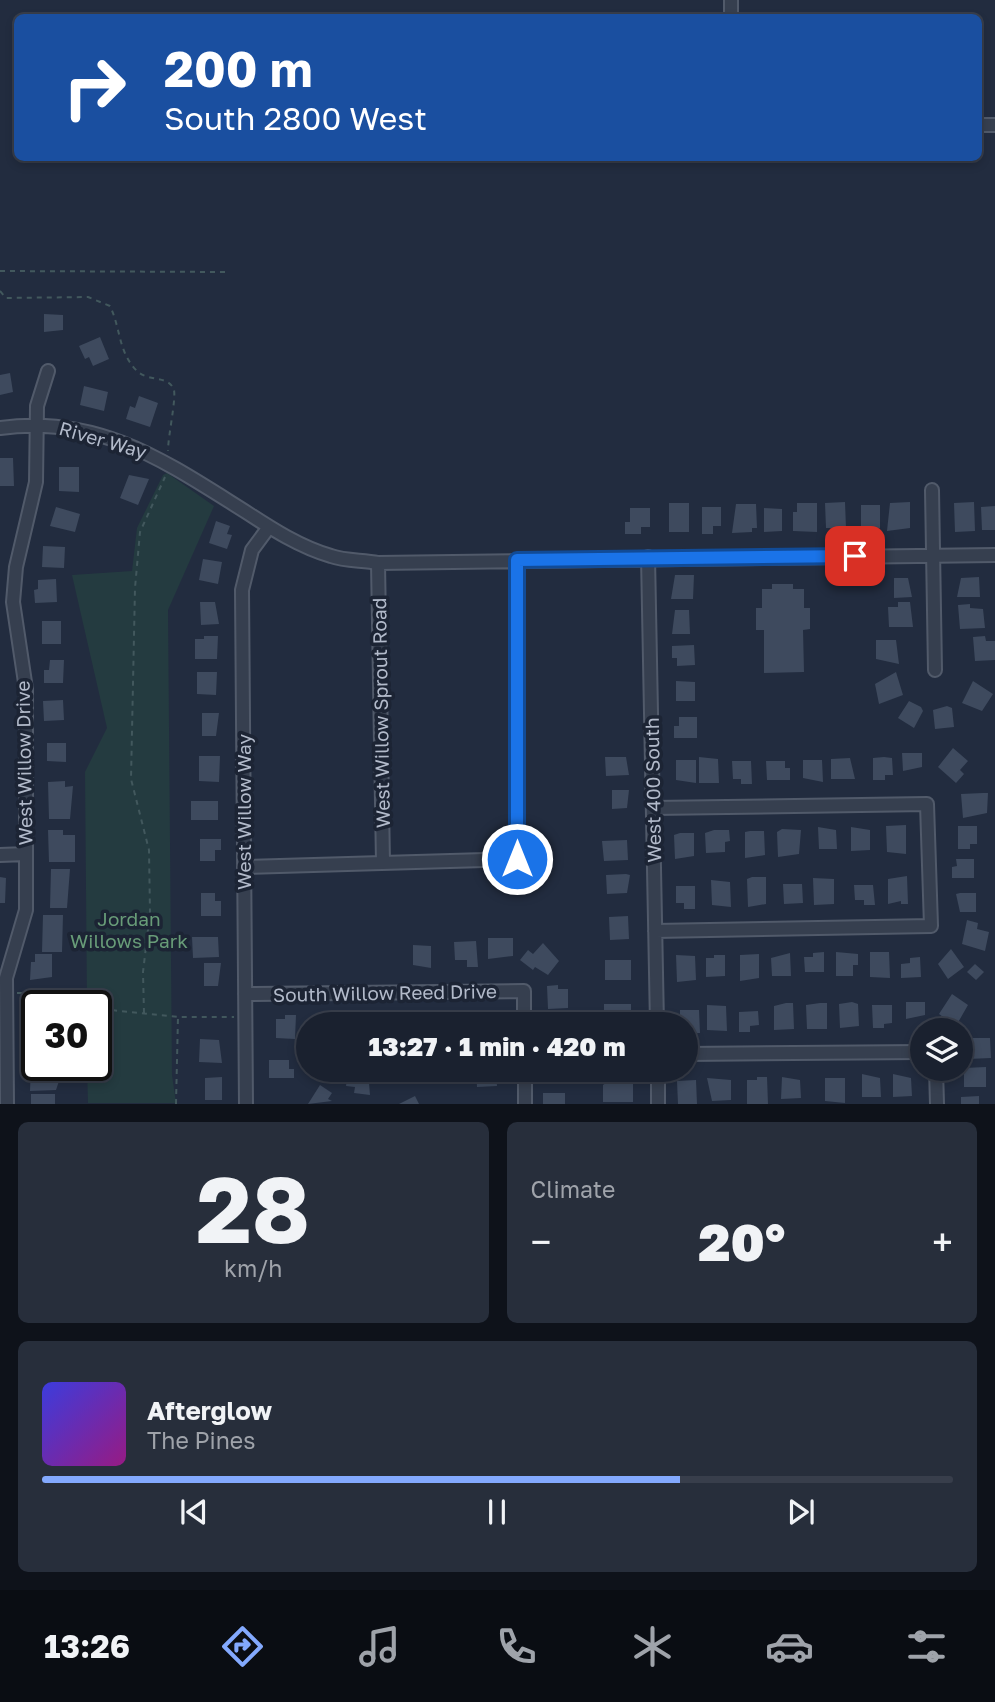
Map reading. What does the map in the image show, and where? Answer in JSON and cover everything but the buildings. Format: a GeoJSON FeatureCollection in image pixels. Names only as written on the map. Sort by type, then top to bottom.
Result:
{"type":"FeatureCollection","features":[{"type":"Feature","properties":{"kind":"street","name":"West Willow Drive"},"geometry":{"type":"LineString","coordinates":[[7,1104],[6,978],[26,910],[26,689],[13,602],[16,566],[36,482],[37,406],[48,371]]}},
{"type":"Feature","properties":{"kind":"street","name":"River Way"},"geometry":{"type":"LineString","coordinates":[[0,428],[36,424],[88,433],[157,456],[269,527],[332,557],[378,563],[648,557],[995,555]]}},
{"type":"Feature","properties":{"kind":"street"},"geometry":{"type":"LineString","coordinates":[[932,490],[935,670]]}},
{"type":"Feature","properties":{"kind":"street","name":"West Willow Way"},"geometry":{"type":"LineString","coordinates":[[246,1104],[242,590],[252,550],[269,527]]}},
{"type":"Feature","properties":{"kind":"street","name":"West 400 South"},"geometry":{"type":"LineString","coordinates":[[648,557],[657,1012]]}},
{"type":"Feature","properties":{"kind":"street"},"geometry":{"type":"LineString","coordinates":[[244,867],[517,859],[517,560]]}},
{"type":"Feature","properties":{"kind":"street","name":"West Willow Sprout Road"},"geometry":{"type":"LineString","coordinates":[[378,563],[383,863]]}},
{"type":"Feature","properties":{"kind":"street"},"geometry":{"type":"LineString","coordinates":[[653,807],[927,804],[931,926],[655,931]]}},
{"type":"Feature","properties":{"kind":"street"},"geometry":{"type":"LineString","coordinates":[[0,855],[26,854]]}},
{"type":"Feature","properties":{"kind":"street","name":"South Willow Reed Drive"},"geometry":{"type":"LineString","coordinates":[[245,994],[524,992],[524,1012]]}},
{"type":"Feature","properties":{"kind":"street"},"geometry":{"type":"LineString","coordinates":[[698,1054],[910,1052]]}},
{"type":"Feature","properties":{"kind":"street"},"geometry":{"type":"LineString","coordinates":[[936,1081],[937,1104]]}},
{"type":"Feature","properties":{"kind":"street"},"geometry":{"type":"LineString","coordinates":[[525,1082],[525,1104]]}},
{"type":"Feature","properties":{"kind":"street"},"geometry":{"type":"LineString","coordinates":[[658,1082],[658,1104]]}},
{"type":"Feature","properties":{"kind":"path"},"geometry":{"type":"LineString","coordinates":[[0,271],[228,272]]}},
{"type":"Feature","properties":{"kind":"path"},"geometry":{"type":"LineString","coordinates":[[0,290],[6,298],[88,297],[110,306],[121,348],[138,373],[147,378],[168,381],[173,387],[168,452]]}},
{"type":"Feature","properties":{"kind":"path"},"geometry":{"type":"LineString","coordinates":[[144,1013],[143,972],[150,913],[149,850],[131,779],[135,588],[140,532],[167,473]]}},
{"type":"Feature","properties":{"kind":"path"},"geometry":{"type":"LineString","coordinates":[[6,993],[84,993],[106,1008],[178,1017],[235,1017]]}},
{"type":"Feature","properties":{"kind":"path"},"geometry":{"type":"LineString","coordinates":[[176,1104],[178,1017]]}},
{"type":"Feature","properties":{"kind":"green space","name":"Jordan Willows Park"},"geometry":{"type":"Polygon","coordinates":[[[167,473],[214,506],[168,610],[172,1075],[176,1103],[88,1103],[87,1081],[112,1081],[112,990],[87,990],[85,772],[107,728],[72,575],[132,571],[137,528],[163,475],[167,473]]]}},
{"type":"Feature","properties":{"kind":"route"},"geometry":{"type":"LineString","coordinates":[[517,859],[517,560],[855,556]]}}]}
